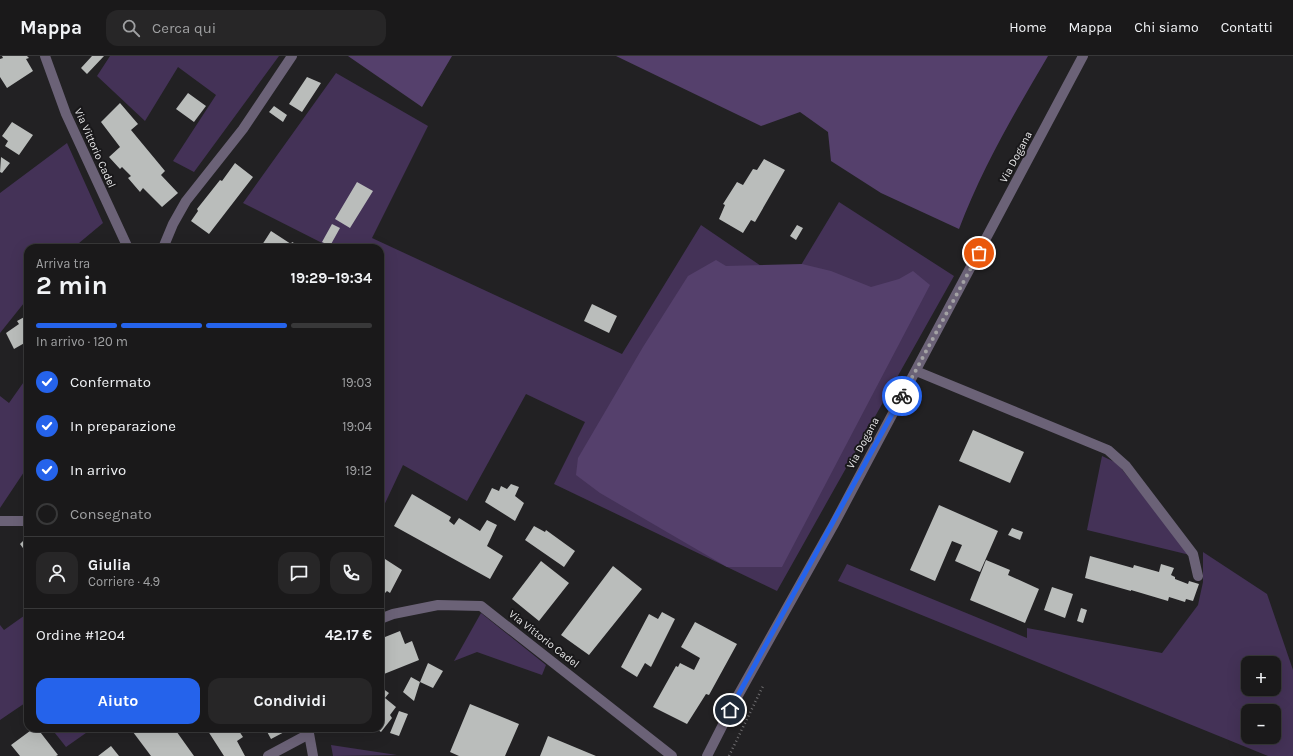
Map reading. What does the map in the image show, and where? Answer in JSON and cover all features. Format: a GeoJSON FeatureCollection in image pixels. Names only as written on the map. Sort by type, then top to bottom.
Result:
{"type":"FeatureCollection","features":[{"type":"Feature","properties":{"kind":"street","name":"Via Vittorio Cadel"},"geometry":{"type":"LineString","coordinates":[[45,56],[66,114],[126,244]]}},
{"type":"Feature","properties":{"kind":"street"},"geometry":{"type":"LineString","coordinates":[[165,244],[173,224],[186,201],[243,129],[292,56]]}},
{"type":"Feature","properties":{"kind":"street","name":"Via Dogana"},"geometry":{"type":"LineString","coordinates":[[707,756],[736,699],[830,531],[1084,56]]}},
{"type":"Feature","properties":{"kind":"street"},"geometry":{"type":"LineString","coordinates":[[916,371],[1108,450],[1126,466],[1193,554],[1198,576]]}},
{"type":"Feature","properties":{"kind":"street"},"geometry":{"type":"LineString","coordinates":[[0,521],[24,521]]}},
{"type":"Feature","properties":{"kind":"street","name":"Via Vittorio Cadel"},"geometry":{"type":"LineString","coordinates":[[384,617],[393,614],[438,605],[482,606],[672,756]]}},
{"type":"Feature","properties":{"kind":"street"},"geometry":{"type":"LineString","coordinates":[[268,756],[307,732]]}},
{"type":"Feature","properties":{"kind":"street"},"geometry":{"type":"LineString","coordinates":[[309,732],[313,756]]}},
{"type":"Feature","properties":{"kind":"shaded area"},"geometry":{"type":"Polygon","coordinates":[[[110,56],[279,56],[194,172],[173,161],[216,95],[178,67],[145,121],[97,76],[110,56]]]}},
{"type":"Feature","properties":{"kind":"shaded area"},"geometry":{"type":"Polygon","coordinates":[[[348,56],[452,56],[422,107],[348,56]]]}},
{"type":"Feature","properties":{"kind":"shaded area"},"geometry":{"type":"Polygon","coordinates":[[[616,56],[1048,56],[1011,119],[978,184],[959,229],[881,193],[831,161],[828,132],[800,112],[761,126],[616,56]]]}},
{"type":"Feature","properties":{"kind":"shaded area"},"geometry":{"type":"Polygon","coordinates":[[[336,73],[428,126],[372,238],[622,354],[701,225],[789,285],[839,202],[954,276],[777,591],[554,484],[585,422],[526,394],[467,501],[403,465],[384,505],[384,244],[324,244],[243,203],[336,73]]]}},
{"type":"Feature","properties":{"kind":"shaded area"},"geometry":{"type":"Polygon","coordinates":[[[67,143],[103,223],[78,244],[24,244],[24,303],[0,333],[0,193],[67,143]]]}},
{"type":"Feature","properties":{"kind":"shaded area"},"geometry":{"type":"Polygon","coordinates":[[[716,260],[726,266],[802,264],[831,271],[871,287],[899,279],[913,271],[930,285],[782,567],[727,567],[600,493],[576,475],[578,458],[643,347],[688,276],[716,260]]]}},
{"type":"Feature","properties":{"kind":"shaded area"},"geometry":{"type":"Polygon","coordinates":[[[24,382],[24,472],[0,508],[0,396],[9,403],[24,382]]]}},
{"type":"Feature","properties":{"kind":"shaded area"},"geometry":{"type":"Polygon","coordinates":[[[1102,456],[1117,463],[1190,555],[1087,530],[1102,456]]]}},
{"type":"Feature","properties":{"kind":"shaded area"},"geometry":{"type":"Polygon","coordinates":[[[1203,552],[1267,594],[1293,670],[1293,756],[1268,756],[838,581],[847,564],[1027,638],[1027,628],[1162,653],[1198,605],[1203,582],[1203,552]]]}},
{"type":"Feature","properties":{"kind":"shaded area"},"geometry":{"type":"Polygon","coordinates":[[[481,613],[546,665],[542,675],[477,652],[454,661],[481,613]]]}},
{"type":"Feature","properties":{"kind":"shaded area"},"geometry":{"type":"Polygon","coordinates":[[[24,616],[24,704],[0,720],[0,625],[4,630],[24,616]]]}},
{"type":"Feature","properties":{"kind":"shaded area"},"geometry":{"type":"Polygon","coordinates":[[[54,732],[87,732],[66,747],[54,732]]]}},
{"type":"Feature","properties":{"kind":"shaded area"},"geometry":{"type":"Polygon","coordinates":[[[331,745],[397,755],[333,756],[331,745]]]}},
{"type":"Feature","properties":{"kind":"building"},"geometry":{"type":"Polygon","coordinates":[[[2,56],[27,56],[29,58],[26,59],[33,71],[7,88],[0,77],[0,59],[3,58],[2,56]]]}},
{"type":"Feature","properties":{"kind":"building"},"geometry":{"type":"Polygon","coordinates":[[[92,56],[104,56],[87,74],[81,68],[92,56]]]}},
{"type":"Feature","properties":{"kind":"building"},"geometry":{"type":"Polygon","coordinates":[[[307,77],[321,83],[302,112],[289,104],[307,77]]]}},
{"type":"Feature","properties":{"kind":"building"},"geometry":{"type":"Polygon","coordinates":[[[188,93],[206,106],[194,122],[176,109],[188,93]]]}},
{"type":"Feature","properties":{"kind":"building"},"geometry":{"type":"Polygon","coordinates":[[[120,103],[138,124],[131,130],[165,171],[161,175],[178,193],[162,207],[143,188],[140,192],[128,178],[131,176],[122,167],[120,169],[109,157],[120,147],[101,122],[120,103]]]}},
{"type":"Feature","properties":{"kind":"building"},"geometry":{"type":"Polygon","coordinates":[[[274,106],[287,115],[283,122],[269,112],[274,106]]]}},
{"type":"Feature","properties":{"kind":"building"},"geometry":{"type":"Polygon","coordinates":[[[12,122],[33,135],[19,155],[5,146],[8,141],[2,136],[12,122]]]}},
{"type":"Feature","properties":{"kind":"building"},"geometry":{"type":"Polygon","coordinates":[[[1,157],[10,163],[2,173],[0,172],[1,157]]]}},
{"type":"Feature","properties":{"kind":"building"},"geometry":{"type":"Polygon","coordinates":[[[764,159],[785,170],[755,222],[751,220],[743,233],[719,219],[725,205],[723,204],[737,182],[743,185],[753,169],[757,170],[764,159]]]}},
{"type":"Feature","properties":{"kind":"building"},"geometry":{"type":"Polygon","coordinates":[[[235,163],[253,177],[209,234],[191,221],[198,211],[197,209],[220,180],[222,181],[235,163]]]}},
{"type":"Feature","properties":{"kind":"building"},"geometry":{"type":"Polygon","coordinates":[[[357,182],[373,191],[350,228],[335,219],[357,182]]]}},
{"type":"Feature","properties":{"kind":"building"},"geometry":{"type":"Polygon","coordinates":[[[332,224],[340,228],[331,244],[322,242],[332,224]]]}},
{"type":"Feature","properties":{"kind":"building"},"geometry":{"type":"Polygon","coordinates":[[[797,225],[803,228],[796,240],[790,236],[797,225]]]}},
{"type":"Feature","properties":{"kind":"building"},"geometry":{"type":"Polygon","coordinates":[[[271,231],[291,244],[263,244],[271,231]]]}},
{"type":"Feature","properties":{"kind":"building"},"geometry":{"type":"Polygon","coordinates":[[[592,304],[617,316],[609,333],[584,321],[592,304]]]}},
{"type":"Feature","properties":{"kind":"building"},"geometry":{"type":"Polygon","coordinates":[[[24,317],[24,343],[14,349],[6,333],[19,324],[17,321],[24,317]]]}},
{"type":"Feature","properties":{"kind":"building"},"geometry":{"type":"Polygon","coordinates":[[[973,430],[1024,452],[1010,483],[959,461],[973,430]]]}},
{"type":"Feature","properties":{"kind":"building"},"geometry":{"type":"Polygon","coordinates":[[[511,484],[519,487],[515,496],[524,503],[515,521],[485,502],[492,488],[499,491],[501,486],[507,489],[511,484]]]}},
{"type":"Feature","properties":{"kind":"building"},"geometry":{"type":"Polygon","coordinates":[[[412,494],[451,517],[449,521],[454,525],[459,518],[480,531],[487,520],[497,525],[487,546],[503,556],[490,579],[394,526],[412,494]]]}},
{"type":"Feature","properties":{"kind":"building"},"geometry":{"type":"Polygon","coordinates":[[[939,505],[998,531],[980,572],[955,561],[962,545],[952,541],[935,581],[910,570],[939,505]]]}},
{"type":"Feature","properties":{"kind":"building"},"geometry":{"type":"Polygon","coordinates":[[[534,526],[545,532],[546,530],[575,551],[564,567],[525,540],[534,526]]]}},
{"type":"Feature","properties":{"kind":"building"},"geometry":{"type":"Polygon","coordinates":[[[1012,528],[1023,532],[1020,540],[1008,535],[1012,528]]]}},
{"type":"Feature","properties":{"kind":"building"},"geometry":{"type":"Polygon","coordinates":[[[24,540],[24,550],[20,544],[24,540]]]}},
{"type":"Feature","properties":{"kind":"building"},"geometry":{"type":"Polygon","coordinates":[[[1090,556],[1133,568],[1134,565],[1159,572],[1161,564],[1174,568],[1171,575],[1175,577],[1175,579],[1188,584],[1189,581],[1199,584],[1193,601],[1186,599],[1185,602],[1169,597],[1168,601],[1085,578],[1090,556]]]}},
{"type":"Feature","properties":{"kind":"building"},"geometry":{"type":"Polygon","coordinates":[[[385,559],[402,570],[390,593],[387,591],[384,594],[385,559]]]}},
{"type":"Feature","properties":{"kind":"building"},"geometry":{"type":"Polygon","coordinates":[[[986,560],[1010,570],[1008,575],[1039,589],[1025,623],[970,600],[986,560]]]}},
{"type":"Feature","properties":{"kind":"building"},"geometry":{"type":"Polygon","coordinates":[[[541,561],[569,583],[539,621],[512,599],[541,561]]]}},
{"type":"Feature","properties":{"kind":"building"},"geometry":{"type":"Polygon","coordinates":[[[613,566],[642,589],[589,655],[561,635],[613,566]]]}},
{"type":"Feature","properties":{"kind":"building"},"geometry":{"type":"Polygon","coordinates":[[[1052,587],[1073,594],[1065,618],[1044,610],[1052,587]]]}},
{"type":"Feature","properties":{"kind":"building"},"geometry":{"type":"Polygon","coordinates":[[[1081,608],[1087,610],[1083,623],[1077,621],[1081,608]]]}},
{"type":"Feature","properties":{"kind":"building"},"geometry":{"type":"Polygon","coordinates":[[[662,612],[675,619],[651,667],[645,663],[637,677],[621,667],[649,614],[658,619],[662,612]]]}},
{"type":"Feature","properties":{"kind":"building"},"geometry":{"type":"Polygon","coordinates":[[[695,622],[737,644],[709,695],[706,694],[687,724],[653,707],[676,666],[678,667],[680,663],[694,670],[700,658],[681,647],[695,622]]]}},
{"type":"Feature","properties":{"kind":"building"},"geometry":{"type":"Polygon","coordinates":[[[400,631],[405,644],[412,641],[419,660],[384,674],[384,637],[400,631]]]}},
{"type":"Feature","properties":{"kind":"building"},"geometry":{"type":"Polygon","coordinates":[[[428,663],[443,671],[433,688],[420,682],[428,663]]]}},
{"type":"Feature","properties":{"kind":"building"},"geometry":{"type":"Polygon","coordinates":[[[411,677],[420,682],[414,701],[403,692],[411,677]]]}},
{"type":"Feature","properties":{"kind":"building"},"geometry":{"type":"Polygon","coordinates":[[[384,689],[389,693],[385,698],[396,707],[390,715],[392,718],[384,728],[384,689]]]}},
{"type":"Feature","properties":{"kind":"building"},"geometry":{"type":"Polygon","coordinates":[[[470,704],[519,724],[505,756],[459,756],[450,752],[470,704]]]}},
{"type":"Feature","properties":{"kind":"building"},"geometry":{"type":"Polygon","coordinates":[[[399,711],[408,714],[399,736],[390,733],[399,711]]]}},
{"type":"Feature","properties":{"kind":"building"},"geometry":{"type":"Polygon","coordinates":[[[29,732],[40,732],[58,755],[20,756],[11,745],[29,732]]]}},
{"type":"Feature","properties":{"kind":"building"},"geometry":{"type":"Polygon","coordinates":[[[133,732],[177,732],[194,756],[151,756],[133,732]]]}},
{"type":"Feature","properties":{"kind":"building"},"geometry":{"type":"Polygon","coordinates":[[[209,732],[240,732],[243,737],[237,741],[245,756],[224,756],[209,732]]]}},
{"type":"Feature","properties":{"kind":"building"},"geometry":{"type":"Polygon","coordinates":[[[267,732],[284,732],[271,739],[267,732]]]}},
{"type":"Feature","properties":{"kind":"building"},"geometry":{"type":"Polygon","coordinates":[[[548,736],[596,756],[540,756],[548,736]]]}},
{"type":"Feature","properties":{"kind":"building"},"geometry":{"type":"Polygon","coordinates":[[[111,746],[119,756],[98,756],[111,746]]]}},
{"type":"Feature","properties":{"kind":"way so far"},"geometry":{"type":"LineString","coordinates":[[902,396],[979,253]]}},
{"type":"Feature","properties":{"kind":"route"},"geometry":{"type":"LineString","coordinates":[[730,710],[834,524],[902,396]]}}]}
